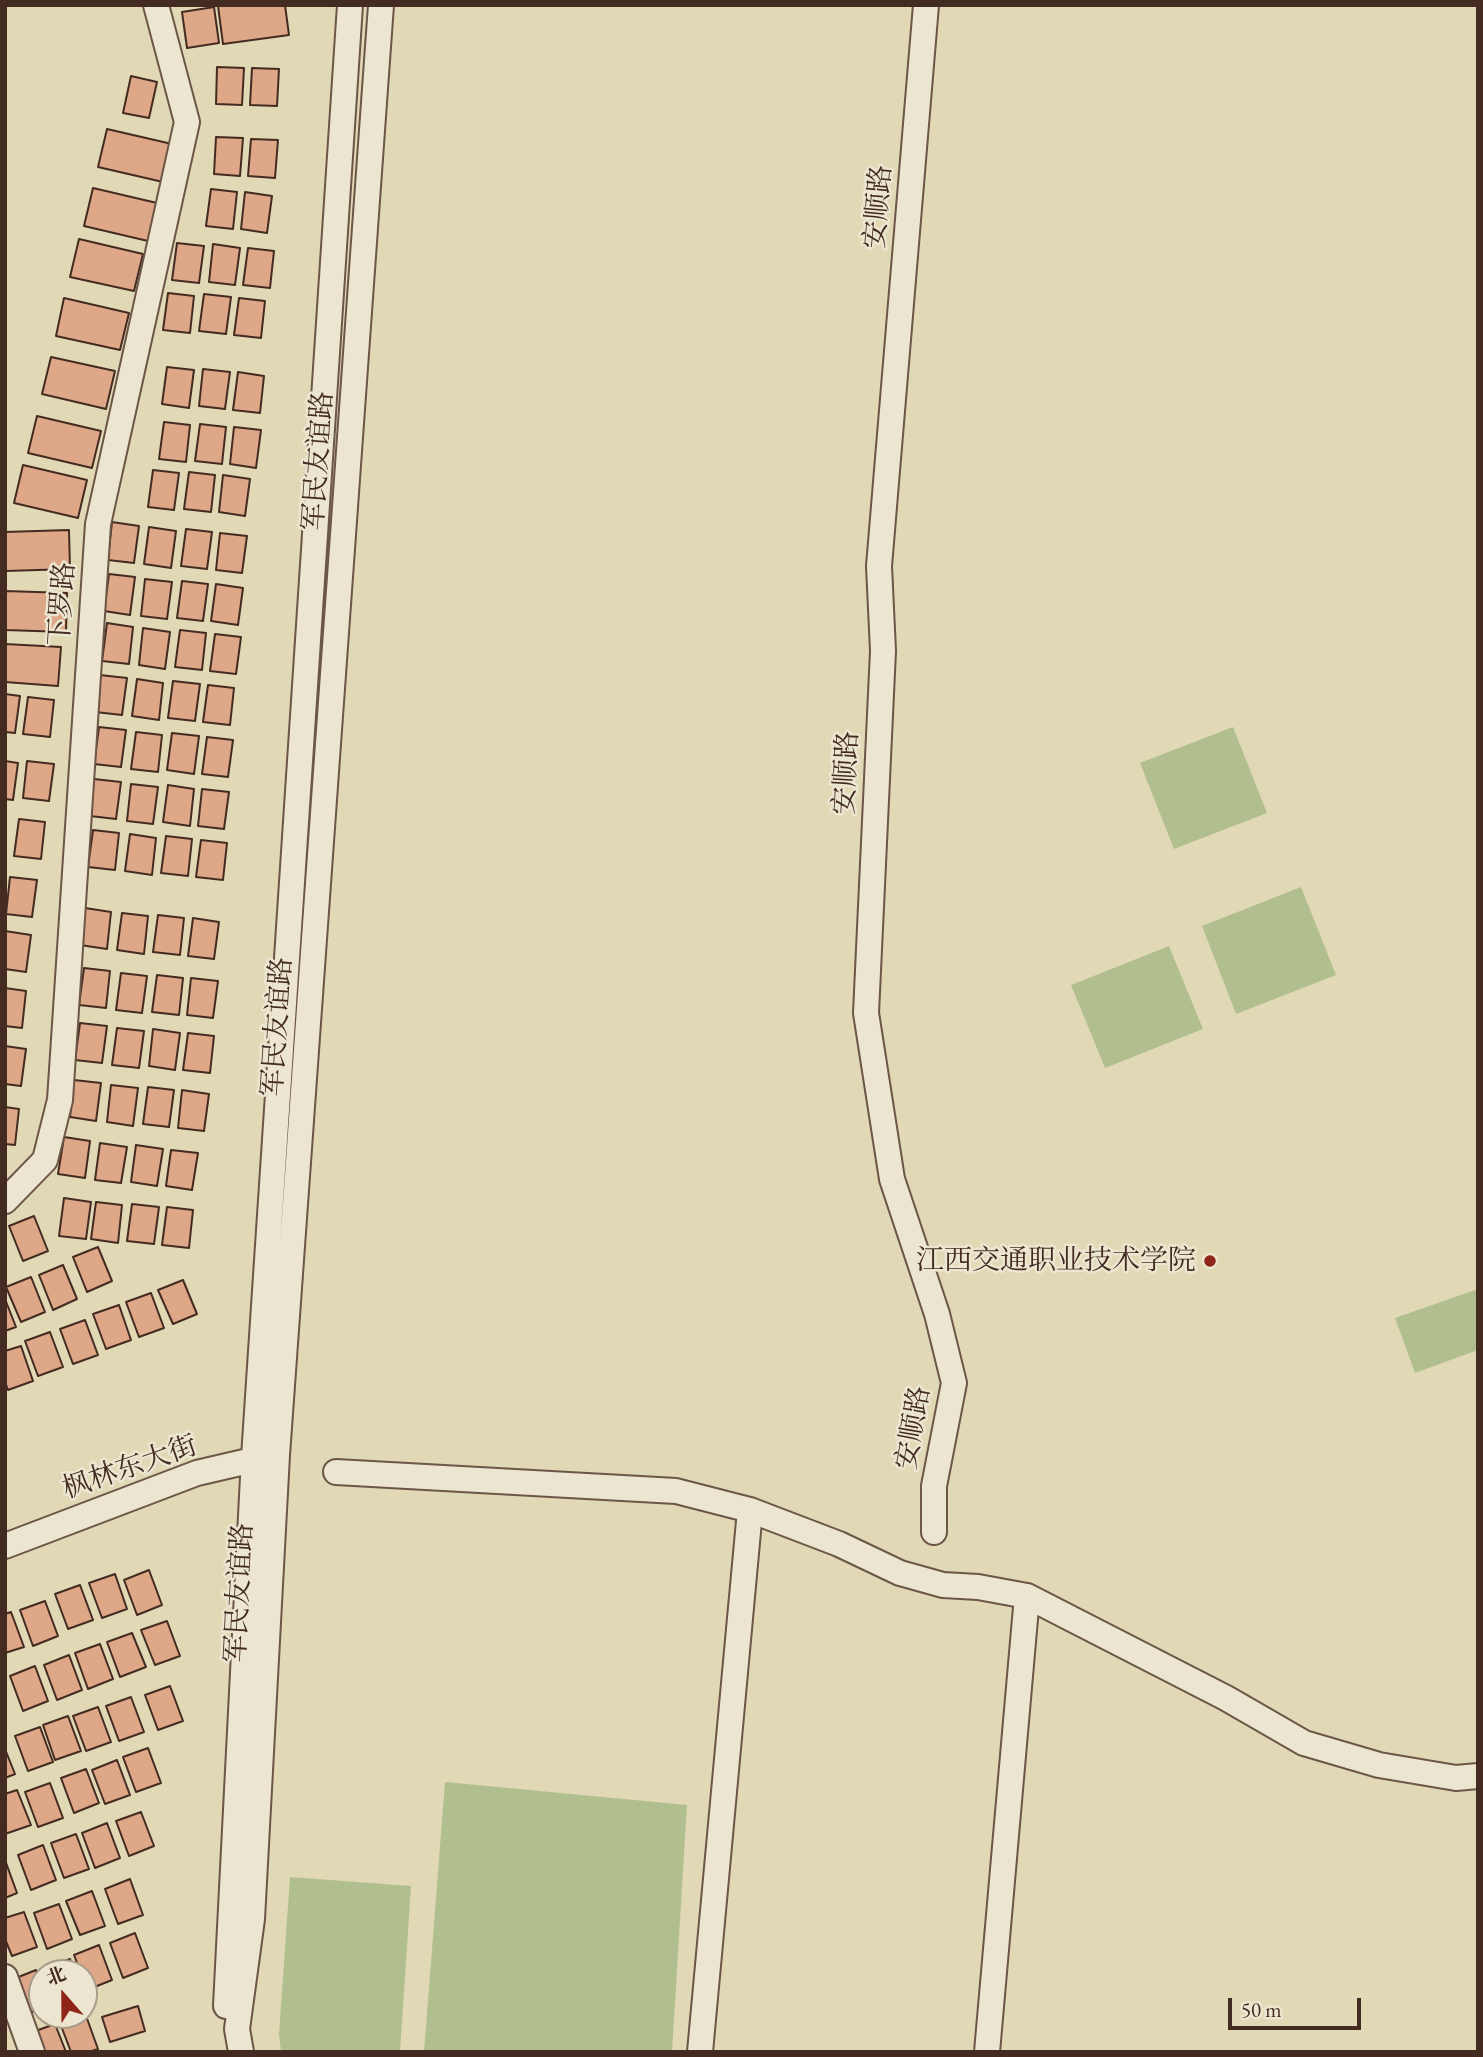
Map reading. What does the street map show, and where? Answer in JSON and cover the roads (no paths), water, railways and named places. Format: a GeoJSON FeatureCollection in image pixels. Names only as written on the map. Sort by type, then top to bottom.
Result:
{"type":"FeatureCollection","features":[{"type":"Feature","properties":{"kind":"street","name":"下罗路"},"geometry":{"type":"LineString","coordinates":[[5,1201],[46,1160],[60,1100],[98,524],[187,122],[156,5]]}},
{"type":"Feature","properties":{"kind":"street","name":"军民友谊路"},"geometry":{"type":"LineString","coordinates":[[225,2052],[265,1467],[350,5]]}},
{"type":"Feature","properties":{"kind":"street","name":"军民友谊路"},"geometry":{"type":"LineString","coordinates":[[241,2052],[237,2029],[252,1919],[265,1467],[381,5]]}},
{"type":"Feature","properties":{"kind":"street","name":"安顺路"},"geometry":{"type":"LineString","coordinates":[[926,5],[879,566],[883,651],[866,1013],[892,1179],[937,1314],[954,1383],[933,1486],[934,1532]]}},
{"type":"Feature","properties":{"kind":"street","name":"枫林东大街"},"geometry":{"type":"LineString","coordinates":[[5,1546],[197,1473],[265,1467]]}},
{"type":"Feature","properties":{"kind":"street","name":"枫林东大街"},"geometry":{"type":"LineString","coordinates":[[5,1560],[265,1467]]}},
{"type":"Feature","properties":{"kind":"street"},"geometry":{"type":"LineString","coordinates":[[336,1472],[676,1491],[750,1510],[839,1544],[900,1573],[943,1585],[978,1587],[1027,1596],[1226,1698],[1304,1743],[1379,1765],[1456,1777],[1478,1776]]}},
{"type":"Feature","properties":{"kind":"street"},"geometry":{"type":"LineString","coordinates":[[700,2052],[750,1510]]}},
{"type":"Feature","properties":{"kind":"street"},"geometry":{"type":"LineString","coordinates":[[987,2052],[1027,1596]]}},
{"type":"Feature","properties":{"kind":"street"},"geometry":{"type":"LineString","coordinates":[[5,1977],[32,2052]]}},
{"type":"Feature","properties":{"kind":"place","name":"江西交通职业技术学院"},"geometry":{"type":"Point","coordinates":[1210,1261]}}]}
